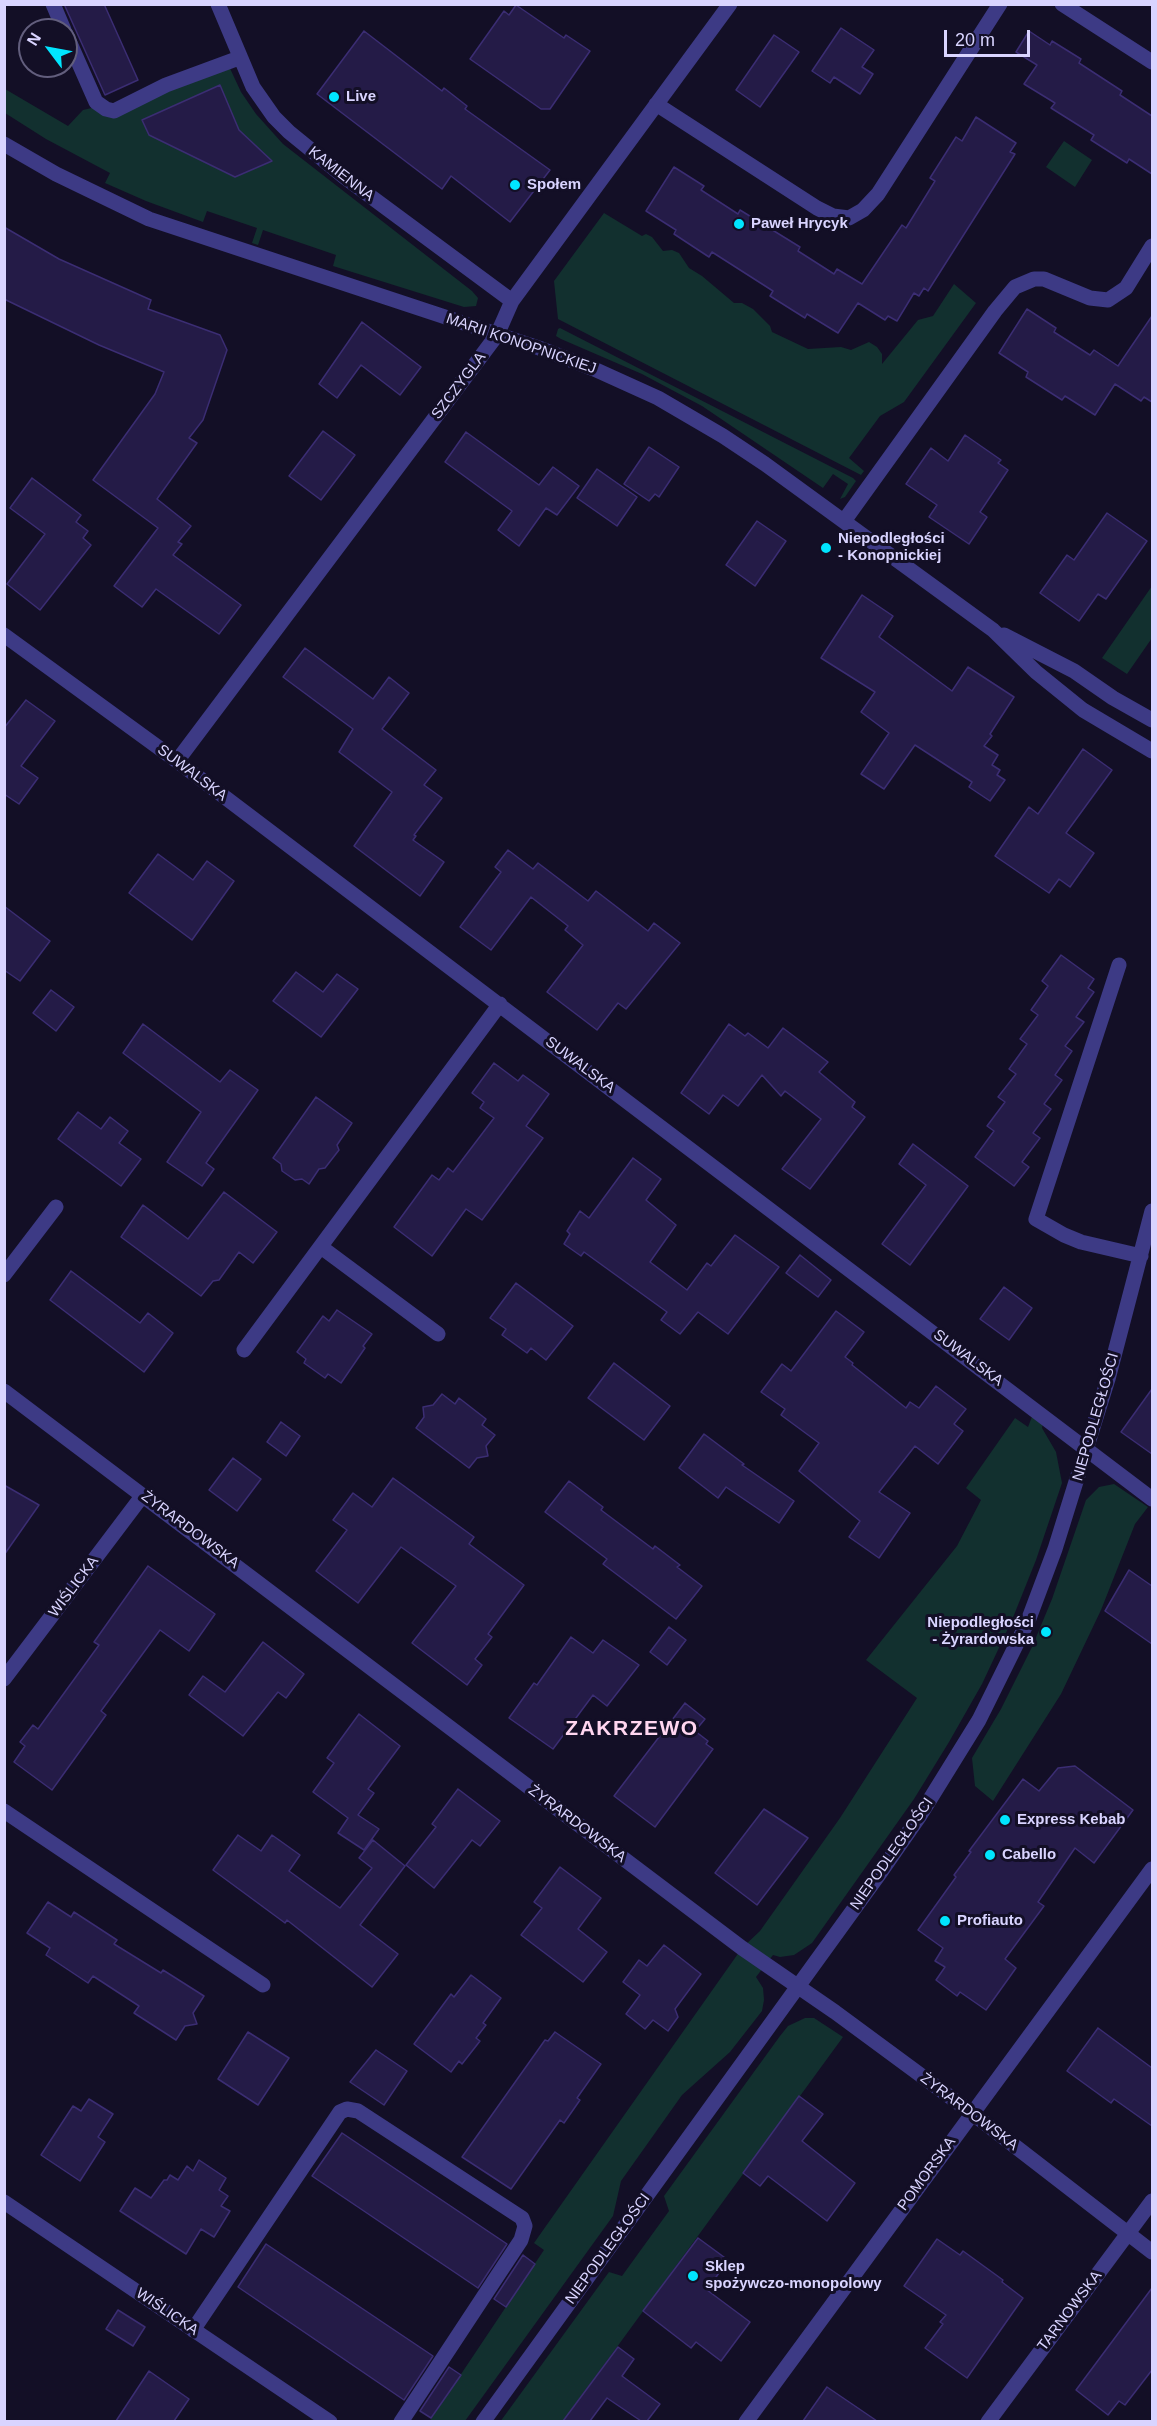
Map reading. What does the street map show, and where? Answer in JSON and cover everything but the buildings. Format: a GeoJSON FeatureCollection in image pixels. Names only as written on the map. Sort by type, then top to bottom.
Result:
{"type":"FeatureCollection","features":[{"type":"Feature","properties":{"kind":"street"},"geometry":{"type":"LineString","coordinates":[[53,4],[59,18]]}},
{"type":"Feature","properties":{"kind":"street","name":"KAMIENNA"},"geometry":{"type":"LineString","coordinates":[[218,4],[253,87],[264,103],[304,146],[462,266],[512,301]]}},
{"type":"Feature","properties":{"kind":"street","name":"SZCZYGLA"},"geometry":{"type":"LineString","coordinates":[[177,760],[497,335],[512,301],[730,4]]}},
{"type":"Feature","properties":{"kind":"street"},"geometry":{"type":"LineString","coordinates":[[656,104],[817,208],[833,216],[849,218],[863,210],[878,194],[1000,4]]}},
{"type":"Feature","properties":{"kind":"street"},"geometry":{"type":"LineString","coordinates":[[1062,4],[1152,62]]}},
{"type":"Feature","properties":{"kind":"street"},"geometry":{"type":"LineString","coordinates":[[78,61],[96,102],[114,111],[166,85],[239,58]]}},
{"type":"Feature","properties":{"kind":"street","name":"MARII KONOPNICKIEJ"},"geometry":{"type":"LineString","coordinates":[[4,144],[56,174],[148,219],[594,369],[686,413],[740,447],[993,630],[1065,697],[1107,726],[1152,751]]}},
{"type":"Feature","properties":{"kind":"street"},"geometry":{"type":"LineString","coordinates":[[844,521],[995,311],[1015,287],[1034,279],[1044,279],[1090,297],[1108,300],[1126,288],[1152,246]]}},
{"type":"Feature","properties":{"kind":"street","name":"MARII KONOPNICKIEJ"},"geometry":{"type":"LineString","coordinates":[[993,630],[1057,661],[1113,698],[1152,720]]}},
{"type":"Feature","properties":{"kind":"street","name":"SUWALSKA"},"geometry":{"type":"LineString","coordinates":[[5,635],[177,760],[1152,1499]]}},
{"type":"Feature","properties":{"kind":"street"},"geometry":{"type":"LineString","coordinates":[[1119,965],[1036,1219],[1081,1242],[1141,1256]]}},
{"type":"Feature","properties":{"kind":"street"},"geometry":{"type":"LineString","coordinates":[[244,1350],[500,1004]]}},
{"type":"Feature","properties":{"kind":"street"},"geometry":{"type":"LineString","coordinates":[[4,1275],[56,1207]]}},
{"type":"Feature","properties":{"kind":"street","name":"NIEPODLEGŁOŚCI"},"geometry":{"type":"LineString","coordinates":[[483,2421],[798,1988],[925,1808],[996,1689],[1041,1589],[1087,1449],[1152,1211]]}},
{"type":"Feature","properties":{"kind":"street"},"geometry":{"type":"LineString","coordinates":[[321,1247],[438,1334]]}},
{"type":"Feature","properties":{"kind":"street","name":"ŻYRARDOWSKA"},"geometry":{"type":"LineString","coordinates":[[4,1391],[742,1948],[972,2113],[1152,2252]]}},
{"type":"Feature","properties":{"kind":"street","name":"WIŚLICKA"},"geometry":{"type":"LineString","coordinates":[[4,1680],[143,1495]]}},
{"type":"Feature","properties":{"kind":"street"},"geometry":{"type":"LineString","coordinates":[[4,1811],[263,1985]]}},
{"type":"Feature","properties":{"kind":"street","name":"POMORSKA"},"geometry":{"type":"LineString","coordinates":[[746,2421],[1152,1869]]}},
{"type":"Feature","properties":{"kind":"street"},"geometry":{"type":"LineString","coordinates":[[193,2330],[340,2112],[347,2109],[358,2111],[522,2218],[525,2226],[521,2240],[401,2421]]}},
{"type":"Feature","properties":{"kind":"street","name":"TARNOWSKA"},"geometry":{"type":"LineString","coordinates":[[988,2421],[1152,2201]]}},
{"type":"Feature","properties":{"kind":"street","name":"WIŚLICKA"},"geometry":{"type":"LineString","coordinates":[[4,2202],[330,2421]]}},
{"type":"Feature","properties":{"kind":"green space"},"geometry":{"type":"Polygon","coordinates":[[[227,62],[241,92],[256,114],[283,144],[472,291],[478,298],[476,306],[464,307],[333,266],[336,255],[263,230],[258,245],[252,243],[257,228],[207,211],[203,222],[146,201],[105,183],[110,173],[46,139],[5,113],[5,89],[68,126],[83,110],[100,106],[106,109],[227,62]]]}},
{"type":"Feature","properties":{"kind":"green space"},"geometry":{"type":"Polygon","coordinates":[[[1064,141],[1092,160],[1075,187],[1046,167],[1064,141]]]}},
{"type":"Feature","properties":{"kind":"green space"},"geometry":{"type":"Polygon","coordinates":[[[604,213],[642,236],[646,234],[652,237],[663,251],[672,250],[679,253],[689,268],[734,303],[742,303],[753,309],[770,326],[772,332],[808,349],[841,347],[851,350],[869,342],[882,354],[882,364],[918,320],[933,316],[954,284],[976,303],[904,402],[880,416],[849,458],[864,471],[861,475],[558,319],[554,281],[604,213]]]}},
{"type":"Feature","properties":{"kind":"green space"},"geometry":{"type":"Polygon","coordinates":[[[560,328],[856,481],[845,497],[840,499],[848,484],[833,474],[823,488],[702,406],[642,374],[556,336],[560,328]]]}},
{"type":"Feature","properties":{"kind":"green space"},"geometry":{"type":"Polygon","coordinates":[[[1152,586],[1152,638],[1127,674],[1102,658],[1152,586]]]}},
{"type":"Feature","properties":{"kind":"green space"},"geometry":{"type":"Polygon","coordinates":[[[1035,1409],[1044,1416],[1042,1428],[1056,1452],[1062,1483],[1036,1560],[1012,1620],[982,1684],[949,1742],[914,1799],[812,1943],[794,1955],[780,1957],[773,1955],[756,1977],[763,1988],[762,2011],[730,2052],[682,2095],[621,2181],[613,2216],[465,2421],[429,2422],[544,2250],[534,2243],[742,1948],[760,1931],[840,1818],[917,1698],[866,1660],[957,1546],[981,1500],[966,1488],[1015,1418],[1028,1427],[1035,1409]]]}},
{"type":"Feature","properties":{"kind":"green space"},"geometry":{"type":"Polygon","coordinates":[[[1114,1484],[1148,1507],[1135,1524],[1101,1610],[1061,1694],[993,1801],[975,1786],[972,1758],[1001,1709],[1032,1647],[1052,1599],[1086,1500],[1099,1487],[1114,1484]]]}},
{"type":"Feature","properties":{"kind":"green space"},"geometry":{"type":"Polygon","coordinates":[[[805,2018],[814,2018],[843,2037],[563,2421],[500,2422],[609,2272],[622,2276],[669,2211],[664,2196],[780,2036],[788,2026],[805,2018]]]}},
{"type":"Feature","properties":{"kind":"place","name":"Live"},"geometry":{"type":"Point","coordinates":[334,97]}},
{"type":"Feature","properties":{"kind":"place","name":"Społem"},"geometry":{"type":"Point","coordinates":[515,185]}},
{"type":"Feature","properties":{"kind":"place","name":"Paweł Hrycyk"},"geometry":{"type":"Point","coordinates":[739,224]}},
{"type":"Feature","properties":{"kind":"place","name":"Niepodległości - Konopnickiej"},"geometry":{"type":"Point","coordinates":[826,548]}},
{"type":"Feature","properties":{"kind":"place","name":"Niepodległości - Żyrardowska"},"geometry":{"type":"Point","coordinates":[1046,1632]}},
{"type":"Feature","properties":{"kind":"place","name":"Express Kebab"},"geometry":{"type":"Point","coordinates":[1005,1820]}},
{"type":"Feature","properties":{"kind":"place","name":"Cabello"},"geometry":{"type":"Point","coordinates":[990,1855]}},
{"type":"Feature","properties":{"kind":"place","name":"Profiauto"},"geometry":{"type":"Point","coordinates":[945,1921]}},
{"type":"Feature","properties":{"kind":"place","name":"Sklep spożywczo-monopolowy"},"geometry":{"type":"Point","coordinates":[693,2276]}},
{"type":"Feature","properties":{"kind":"district","name":"ZAKRZEWO"},"geometry":{"type":"Point","coordinates":[632,1729]}}]}
